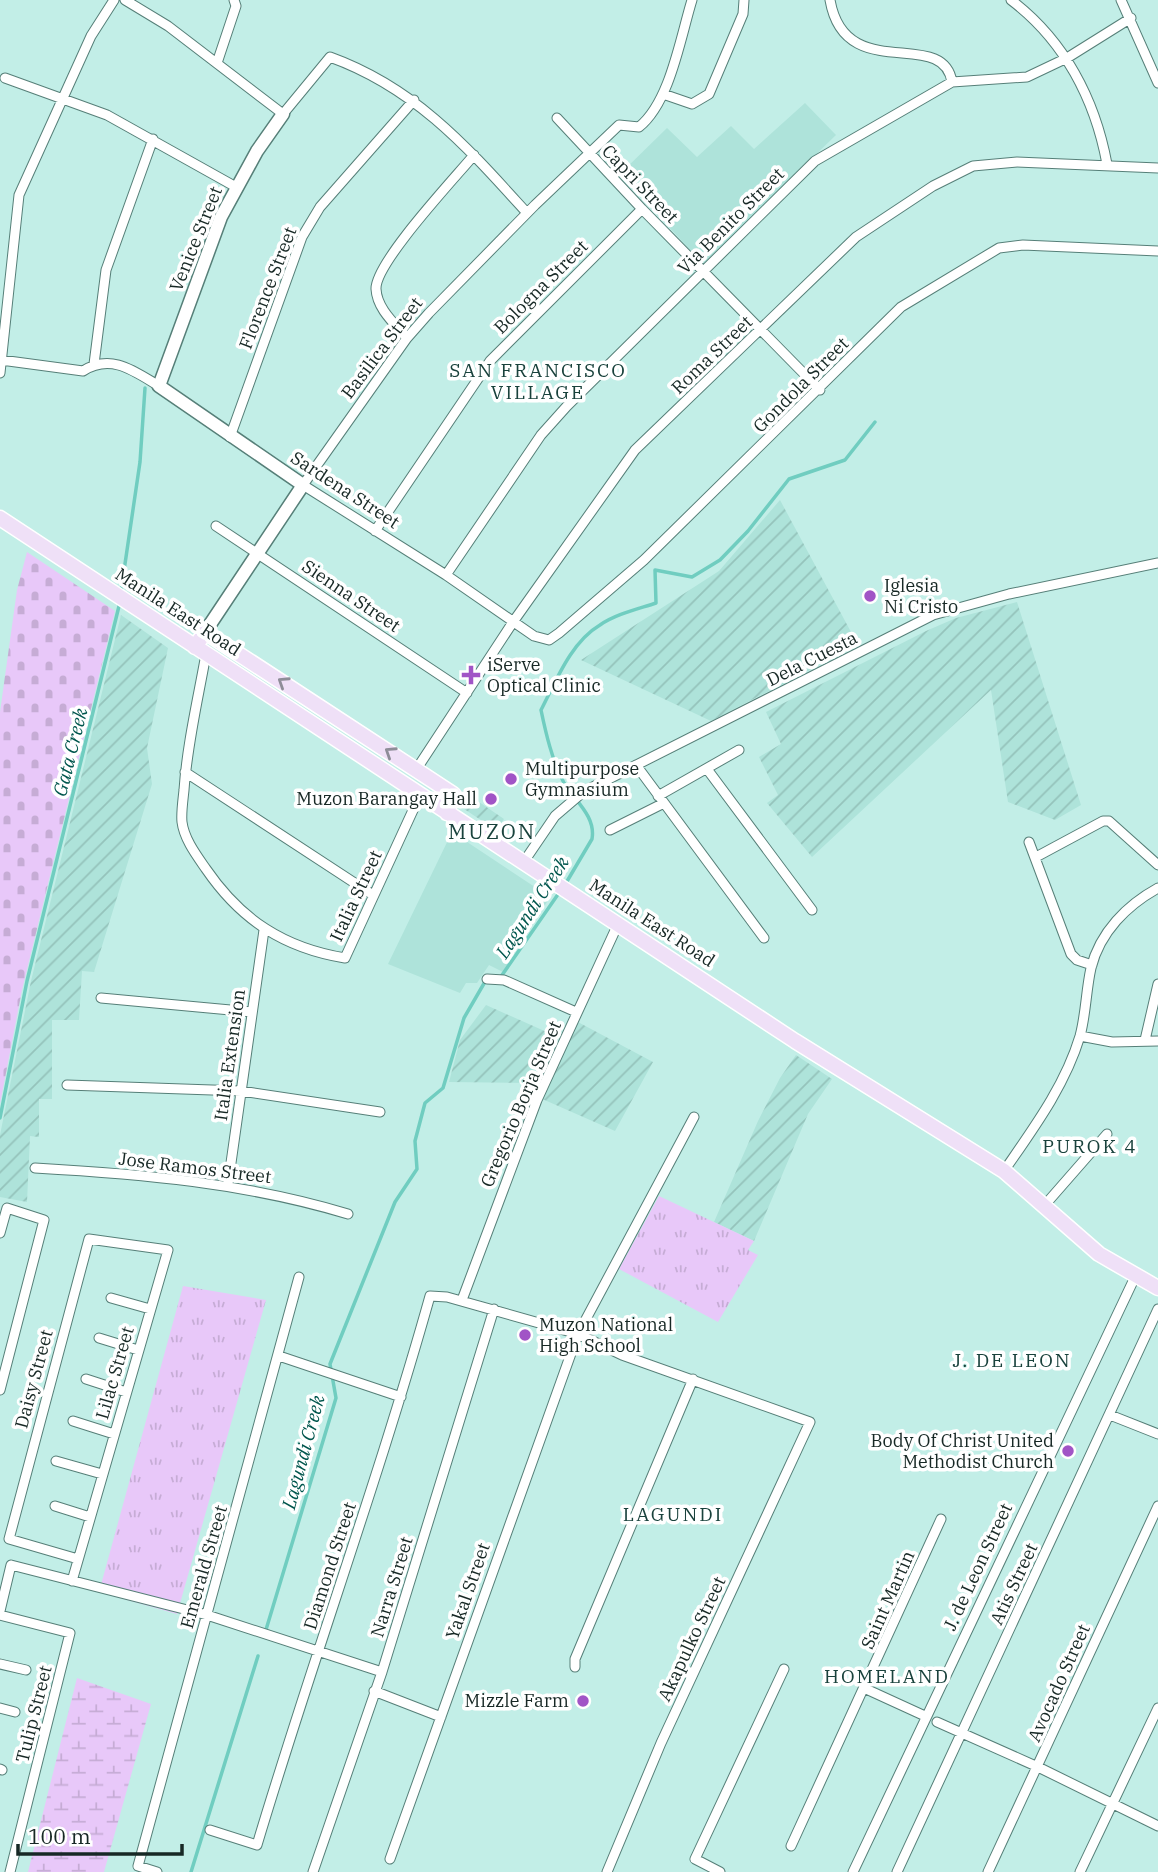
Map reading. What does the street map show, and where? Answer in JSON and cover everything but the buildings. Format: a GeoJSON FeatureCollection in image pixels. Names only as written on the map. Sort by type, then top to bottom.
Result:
{"type":"FeatureCollection","features":[{"type":"Feature","properties":{"kind":"main road","name":"Manila East Road"},"geometry":{"type":"LineString","coordinates":[[0,518],[872,1090],[1004,1171],[1100,1254],[1135,1277],[1157,1287]]}},
{"type":"Feature","properties":{"kind":"main road"},"geometry":{"type":"LineString","coordinates":[[201,650],[205,632],[310,699],[453,794],[447,813]]}},
{"type":"Feature","properties":{"kind":"main road"},"geometry":{"type":"LineString","coordinates":[[299,716],[310,699]]}},
{"type":"Feature","properties":{"kind":"main road"},"geometry":{"type":"LineString","coordinates":[[405,786],[416,770]]}},
{"type":"Feature","properties":{"kind":"street"},"geometry":{"type":"LineString","coordinates":[[0,373],[19,195],[91,36],[114,0]]}},
{"type":"Feature","properties":{"kind":"street"},"geometry":{"type":"LineString","coordinates":[[125,0],[168,26],[282,114],[325,59],[335,58],[414,100],[452,131],[527,213]]}},
{"type":"Feature","properties":{"kind":"street"},"geometry":{"type":"LineString","coordinates":[[217,63],[236,6],[234,0]]}},
{"type":"Feature","properties":{"kind":"street"},"geometry":{"type":"LineString","coordinates":[[692,0],[663,94],[692,104],[709,93],[743,14],[744,0]]}},
{"type":"Feature","properties":{"kind":"street"},"geometry":{"type":"LineString","coordinates":[[830,0],[832,15],[848,36],[861,46],[876,53],[938,58],[950,68],[953,82]]}},
{"type":"Feature","properties":{"kind":"street"},"geometry":{"type":"LineString","coordinates":[[1011,0],[1036,19],[1067,58],[1096,120],[1107,164]]}},
{"type":"Feature","properties":{"kind":"street"},"geometry":{"type":"LineString","coordinates":[[1121,0],[1150,71],[1158,83]]}},
{"type":"Feature","properties":{"kind":"street","name":"Via Benito Street"},"geometry":{"type":"LineString","coordinates":[[446,575],[541,435],[815,161],[953,82],[1027,77],[1067,58],[1131,19]]}},
{"type":"Feature","properties":{"kind":"street"},"geometry":{"type":"LineString","coordinates":[[5,78],[107,115],[236,187]]}},
{"type":"Feature","properties":{"kind":"street","name":"Basilica Street"},"geometry":{"type":"LineString","coordinates":[[205,632],[303,485],[407,338],[453,287],[589,153],[619,125],[639,127],[652,116],[663,94]]}},
{"type":"Feature","properties":{"kind":"street","name":"Florence Street"},"geometry":{"type":"LineString","coordinates":[[230,436],[302,237],[320,207],[414,100]]}},
{"type":"Feature","properties":{"kind":"street","name":"Venice Street"},"geometry":{"type":"LineString","coordinates":[[159,386],[221,217],[236,187],[282,114]]}},
{"type":"Feature","properties":{"kind":"street","name":"Capri Street"},"geometry":{"type":"LineString","coordinates":[[557,118],[642,209],[820,390]]}},
{"type":"Feature","properties":{"kind":"street"},"geometry":{"type":"LineString","coordinates":[[94,364],[106,270],[153,139]]}},
{"type":"Feature","properties":{"kind":"street"},"geometry":{"type":"LineString","coordinates":[[407,338],[383,311],[376,288],[386,261],[474,155]]}},
{"type":"Feature","properties":{"kind":"street","name":"Roma Street"},"geometry":{"type":"LineString","coordinates":[[416,770],[513,622],[635,450],[856,237],[933,186],[973,166],[1017,162],[1158,168]]}},
{"type":"Feature","properties":{"kind":"street","name":"Bologna Street"},"geometry":{"type":"LineString","coordinates":[[374,531],[490,360],[642,209]]}},
{"type":"Feature","properties":{"kind":"street","name":"Gondola Street"},"geometry":{"type":"LineString","coordinates":[[513,622],[534,636],[549,640],[559,633],[645,560],[901,307],[999,248],[1023,245],[1158,251]]}},
{"type":"Feature","properties":{"kind":"street"},"geometry":{"type":"LineString","coordinates":[[1,360],[83,370],[94,364],[124,365],[159,386]]}},
{"type":"Feature","properties":{"kind":"street","name":"Sardena Street"},"geometry":{"type":"LineString","coordinates":[[159,386],[303,485],[446,575],[513,622]]}},
{"type":"Feature","properties":{"kind":"street","name":"Sienna Street"},"geometry":{"type":"LineString","coordinates":[[216,526],[467,693]]}},
{"type":"Feature","properties":{"kind":"street","name":"Dela Cuesta"},"geometry":{"type":"LineString","coordinates":[[523,863],[570,800],[583,792],[933,615],[1009,594],[1158,563]]}},
{"type":"Feature","properties":{"kind":"street","name":"Italia Street"},"geometry":{"type":"LineString","coordinates":[[201,650],[182,823],[194,853],[242,912],[264,930],[284,942],[345,958],[420,795]]}},
{"type":"Feature","properties":{"kind":"street"},"geometry":{"type":"LineString","coordinates":[[610,830],[739,750]]}},
{"type":"Feature","properties":{"kind":"street"},"geometry":{"type":"LineString","coordinates":[[636,765],[764,938]]}},
{"type":"Feature","properties":{"kind":"street"},"geometry":{"type":"LineString","coordinates":[[707,769],[812,910]]}},
{"type":"Feature","properties":{"kind":"street"},"geometry":{"type":"LineString","coordinates":[[186,772],[373,895]]}},
{"type":"Feature","properties":{"kind":"street"},"geometry":{"type":"LineString","coordinates":[[1036,857],[1103,821],[1109,821],[1158,865]]}},
{"type":"Feature","properties":{"kind":"street"},"geometry":{"type":"LineString","coordinates":[[1029,842],[1071,954],[1077,960],[1092,965]]}},
{"type":"Feature","properties":{"kind":"street"},"geometry":{"type":"LineString","coordinates":[[1004,1171],[1040,1119],[1080,1036],[1092,965],[1109,932],[1124,911],[1158,888]]}},
{"type":"Feature","properties":{"kind":"street","name":"Gregorio Borja Street"},"geometry":{"type":"LineString","coordinates":[[462,1300],[537,1100],[618,924]]}},
{"type":"Feature","properties":{"kind":"street","name":"Italia Extension"},"geometry":{"type":"LineString","coordinates":[[228,1184],[264,930]]}},
{"type":"Feature","properties":{"kind":"street"},"geometry":{"type":"LineString","coordinates":[[487,979],[504,980],[576,1012]]}},
{"type":"Feature","properties":{"kind":"street"},"geometry":{"type":"LineString","coordinates":[[1145,1040],[1158,984]]}},
{"type":"Feature","properties":{"kind":"street"},"geometry":{"type":"LineString","coordinates":[[101,998],[252,1012]]}},
{"type":"Feature","properties":{"kind":"street"},"geometry":{"type":"LineString","coordinates":[[1080,1036],[1112,1042],[1158,1041]]}},
{"type":"Feature","properties":{"kind":"street"},"geometry":{"type":"LineString","coordinates":[[67,1085],[241,1090],[380,1112]]}},
{"type":"Feature","properties":{"kind":"street","name":"Yakal Street"},"geometry":{"type":"LineString","coordinates":[[390,1859],[578,1334],[694,1117]]}},
{"type":"Feature","properties":{"kind":"street"},"geometry":{"type":"LineString","coordinates":[[1044,1206],[1107,1134]]}},
{"type":"Feature","properties":{"kind":"street","name":"Jose Ramos Street"},"geometry":{"type":"LineString","coordinates":[[35,1168],[228,1184],[288,1196],[348,1214]]}},
{"type":"Feature","properties":{"kind":"street"},"geometry":{"type":"LineString","coordinates":[[0,1233],[7,1208],[44,1220],[0,1390]]}},
{"type":"Feature","properties":{"kind":"street","name":"Lilac Street"},"geometry":{"type":"LineString","coordinates":[[72,1581],[167,1250],[89,1238]]}},
{"type":"Feature","properties":{"kind":"street","name":"Daisy Street"},"geometry":{"type":"LineString","coordinates":[[78,1559],[9,1539],[89,1238]]}},
{"type":"Feature","properties":{"kind":"street","name":"Emerald Street"},"geometry":{"type":"LineString","coordinates":[[157,1872],[138,1866],[299,1277]]}},
{"type":"Feature","properties":{"kind":"street","name":"J. de Leon Street"},"geometry":{"type":"LineString","coordinates":[[853,1872],[1135,1277]]}},
{"type":"Feature","properties":{"kind":"street","name":"Diamond Street"},"geometry":{"type":"LineString","coordinates":[[210,1830],[257,1845],[295,1718],[319,1653],[401,1397],[430,1296],[462,1300]]}},
{"type":"Feature","properties":{"kind":"street"},"geometry":{"type":"LineString","coordinates":[[111,1298],[150,1309]]}},
{"type":"Feature","properties":{"kind":"street"},"geometry":{"type":"LineString","coordinates":[[462,1300],[578,1334],[622,1354],[693,1380],[575,1659],[575,1667]]}},
{"type":"Feature","properties":{"kind":"street","name":"Narra Street"},"geometry":{"type":"LineString","coordinates":[[313,1872],[382,1672],[494,1309]]}},
{"type":"Feature","properties":{"kind":"street","name":"Atis Street"},"geometry":{"type":"LineString","coordinates":[[897,1872],[1158,1309]]}},
{"type":"Feature","properties":{"kind":"street"},"geometry":{"type":"LineString","coordinates":[[99,1338],[138,1350]]}},
{"type":"Feature","properties":{"kind":"street"},"geometry":{"type":"LineString","coordinates":[[279,1356],[401,1397]]}},
{"type":"Feature","properties":{"kind":"street"},"geometry":{"type":"LineString","coordinates":[[86,1380],[126,1392]]}},
{"type":"Feature","properties":{"kind":"street","name":"Akapulko Street"},"geometry":{"type":"LineString","coordinates":[[607,1872],[662,1743],[810,1422],[693,1380]]}},
{"type":"Feature","properties":{"kind":"street"},"geometry":{"type":"LineString","coordinates":[[1110,1415],[1158,1434]]}},
{"type":"Feature","properties":{"kind":"street"},"geometry":{"type":"LineString","coordinates":[[73,1421],[114,1434]]}},
{"type":"Feature","properties":{"kind":"street"},"geometry":{"type":"LineString","coordinates":[[57,1461],[102,1474]]}},
{"type":"Feature","properties":{"kind":"street"},"geometry":{"type":"LineString","coordinates":[[55,1506],[90,1517]]}},
{"type":"Feature","properties":{"kind":"street","name":"Avocado Street"},"geometry":{"type":"LineString","coordinates":[[988,1872],[1158,1506]]}},
{"type":"Feature","properties":{"kind":"street","name":"Saint Martin"},"geometry":{"type":"LineString","coordinates":[[791,1846],[866,1689],[941,1519]]}},
{"type":"Feature","properties":{"kind":"street"},"geometry":{"type":"LineString","coordinates":[[0,1613],[11,1565],[207,1615],[382,1672]]}},
{"type":"Feature","properties":{"kind":"street","name":"Tulip Street"},"geometry":{"type":"LineString","coordinates":[[0,1613],[70,1633],[10,1872]]}},
{"type":"Feature","properties":{"kind":"street"},"geometry":{"type":"LineString","coordinates":[[0,1664],[26,1670]]}},
{"type":"Feature","properties":{"kind":"street"},"geometry":{"type":"LineString","coordinates":[[720,1872],[695,1859],[784,1669]]}},
{"type":"Feature","properties":{"kind":"street"},"geometry":{"type":"LineString","coordinates":[[866,1689],[925,1716]]}},
{"type":"Feature","properties":{"kind":"street"},"geometry":{"type":"LineString","coordinates":[[374,1691],[441,1717]]}},
{"type":"Feature","properties":{"kind":"street"},"geometry":{"type":"LineString","coordinates":[[0,1708],[15,1712]]}},
{"type":"Feature","properties":{"kind":"street"},"geometry":{"type":"LineString","coordinates":[[1080,1872],[1158,1708]]}},
{"type":"Feature","properties":{"kind":"street"},"geometry":{"type":"LineString","coordinates":[[937,1722],[1038,1767],[1158,1826]]}},
{"type":"Feature","properties":{"kind":"shaded area"},"geometry":{"type":"Polygon","coordinates":[[[805,103],[836,135],[703,264],[620,174],[667,128],[697,157],[731,126],[754,149],[805,103]]]}},
{"type":"Feature","properties":{"kind":"shaded area"},"geometry":{"type":"Polygon","coordinates":[[[780,500],[858,645],[711,721],[581,660],[719,571],[780,500]]]}},
{"type":"Feature","properties":{"kind":"shaded area"},"geometry":{"type":"Polygon","coordinates":[[[1017,602],[1081,805],[1055,820],[1008,802],[991,690],[812,857],[767,803],[778,795],[759,757],[781,744],[766,712],[926,631],[956,618],[1017,602]]]}},
{"type":"Feature","properties":{"kind":"shaded area"},"geometry":{"type":"Polygon","coordinates":[[[121,615],[168,648],[147,748],[152,784],[94,972],[82,971],[79,1020],[52,1020],[52,1099],[39,1099],[39,1137],[30,1136],[27,1202],[0,1197],[0,1135],[31,981],[121,615]]]}},
{"type":"Feature","properties":{"kind":"shaded area"},"geometry":{"type":"Polygon","coordinates":[[[466,793],[504,819],[496,830],[458,805],[466,793]]]}},
{"type":"Feature","properties":{"kind":"shaded area"},"geometry":{"type":"Polygon","coordinates":[[[452,832],[550,897],[503,972],[489,965],[477,983],[466,983],[460,993],[388,964],[452,832]]]}},
{"type":"Feature","properties":{"kind":"shaded area"},"geometry":{"type":"Polygon","coordinates":[[[486,1005],[558,1037],[537,1083],[449,1082],[460,1040],[486,1005]]]}},
{"type":"Feature","properties":{"kind":"shaded area"},"geometry":{"type":"Polygon","coordinates":[[[576,1021],[653,1062],[615,1131],[540,1098],[576,1021]]]}},
{"type":"Feature","properties":{"kind":"shaded area"},"geometry":{"type":"Polygon","coordinates":[[[796,1055],[832,1079],[808,1114],[754,1241],[714,1222],[758,1121],[780,1078],[796,1055]]]}},
{"type":"Feature","properties":{"kind":"green space"},"geometry":{"type":"Polygon","coordinates":[[[27,552],[115,611],[22,990],[0,1104],[0,712],[17,590],[27,552]]]}},
{"type":"Feature","properties":{"kind":"green space"},"geometry":{"type":"Polygon","coordinates":[[[659,1196],[754,1241],[748,1250],[758,1255],[718,1322],[619,1269],[659,1196]]]}},
{"type":"Feature","properties":{"kind":"green space"},"geometry":{"type":"Polygon","coordinates":[[[183,1286],[266,1300],[177,1614],[99,1592],[183,1286]]]}},
{"type":"Feature","properties":{"kind":"green space"},"geometry":{"type":"Polygon","coordinates":[[[77,1678],[151,1704],[104,1872],[28,1872],[77,1678]]]}},
{"type":"Feature","properties":{"kind":"waterway","name":"Gata Creek"},"geometry":{"type":"LineString","coordinates":[[121,591],[140,462],[145,388]]}},
{"type":"Feature","properties":{"kind":"waterway","name":"Lagundi Creek"},"geometry":{"type":"LineString","coordinates":[[566,883],[592,839],[591,823],[560,774],[541,710],[573,652],[590,632],[606,621],[656,603],[655,570],[692,577],[720,560],[748,531],[789,479],[845,460],[875,422]]}},
{"type":"Feature","properties":{"kind":"waterway","name":"Gata Creek"},"geometry":{"type":"LineString","coordinates":[[0,1118],[27,981],[120,602]]}},
{"type":"Feature","properties":{"kind":"waterway","name":"Lagundi Creek"},"geometry":{"type":"LineString","coordinates":[[500,978],[561,890]]}},
{"type":"Feature","properties":{"kind":"waterway","name":"Lagundi Creek"},"geometry":{"type":"LineString","coordinates":[[265,1633],[336,1398],[330,1364],[395,1202],[417,1169],[415,1141],[425,1103],[443,1088],[464,1018],[486,980]]}},
{"type":"Feature","properties":{"kind":"waterway","name":"Lagundi Creek"},"geometry":{"type":"LineString","coordinates":[[191,1872],[258,1656]]}},
{"type":"Feature","properties":{"kind":"place","name":"Iglesia Ni Cristo"},"geometry":{"type":"Point","coordinates":[870,596]}},
{"type":"Feature","properties":{"kind":"place","name":"iServe Optical Clinic"},"geometry":{"type":"Point","coordinates":[471,675]}},
{"type":"Feature","properties":{"kind":"place","name":"Multipurpose Gymnasium"},"geometry":{"type":"Point","coordinates":[511,779]}},
{"type":"Feature","properties":{"kind":"place","name":"Muzon Barangay Hall"},"geometry":{"type":"Point","coordinates":[491,799]}},
{"type":"Feature","properties":{"kind":"place","name":"Muzon National High School"},"geometry":{"type":"Point","coordinates":[525,1335]}},
{"type":"Feature","properties":{"kind":"place","name":"Body Of Christ United Methodist Church"},"geometry":{"type":"Point","coordinates":[1068,1451]}},
{"type":"Feature","properties":{"kind":"place","name":"Mizzle Farm"},"geometry":{"type":"Point","coordinates":[583,1701]}},
{"type":"Feature","properties":{"kind":"district","name":"SAN FRANCISCO VILLAGE"},"geometry":{"type":"Point","coordinates":[538,381]}},
{"type":"Feature","properties":{"kind":"district","name":"MUZON"},"geometry":{"type":"Point","coordinates":[492,832]}},
{"type":"Feature","properties":{"kind":"district","name":"PUROK 4"},"geometry":{"type":"Point","coordinates":[1090,1146]}},
{"type":"Feature","properties":{"kind":"district","name":"J. DE LEON"},"geometry":{"type":"Point","coordinates":[1012,1360]}},
{"type":"Feature","properties":{"kind":"district","name":"LAGUNDI"},"geometry":{"type":"Point","coordinates":[673,1514]}},
{"type":"Feature","properties":{"kind":"district","name":"HOMELAND"},"geometry":{"type":"Point","coordinates":[887,1676]}}]}
